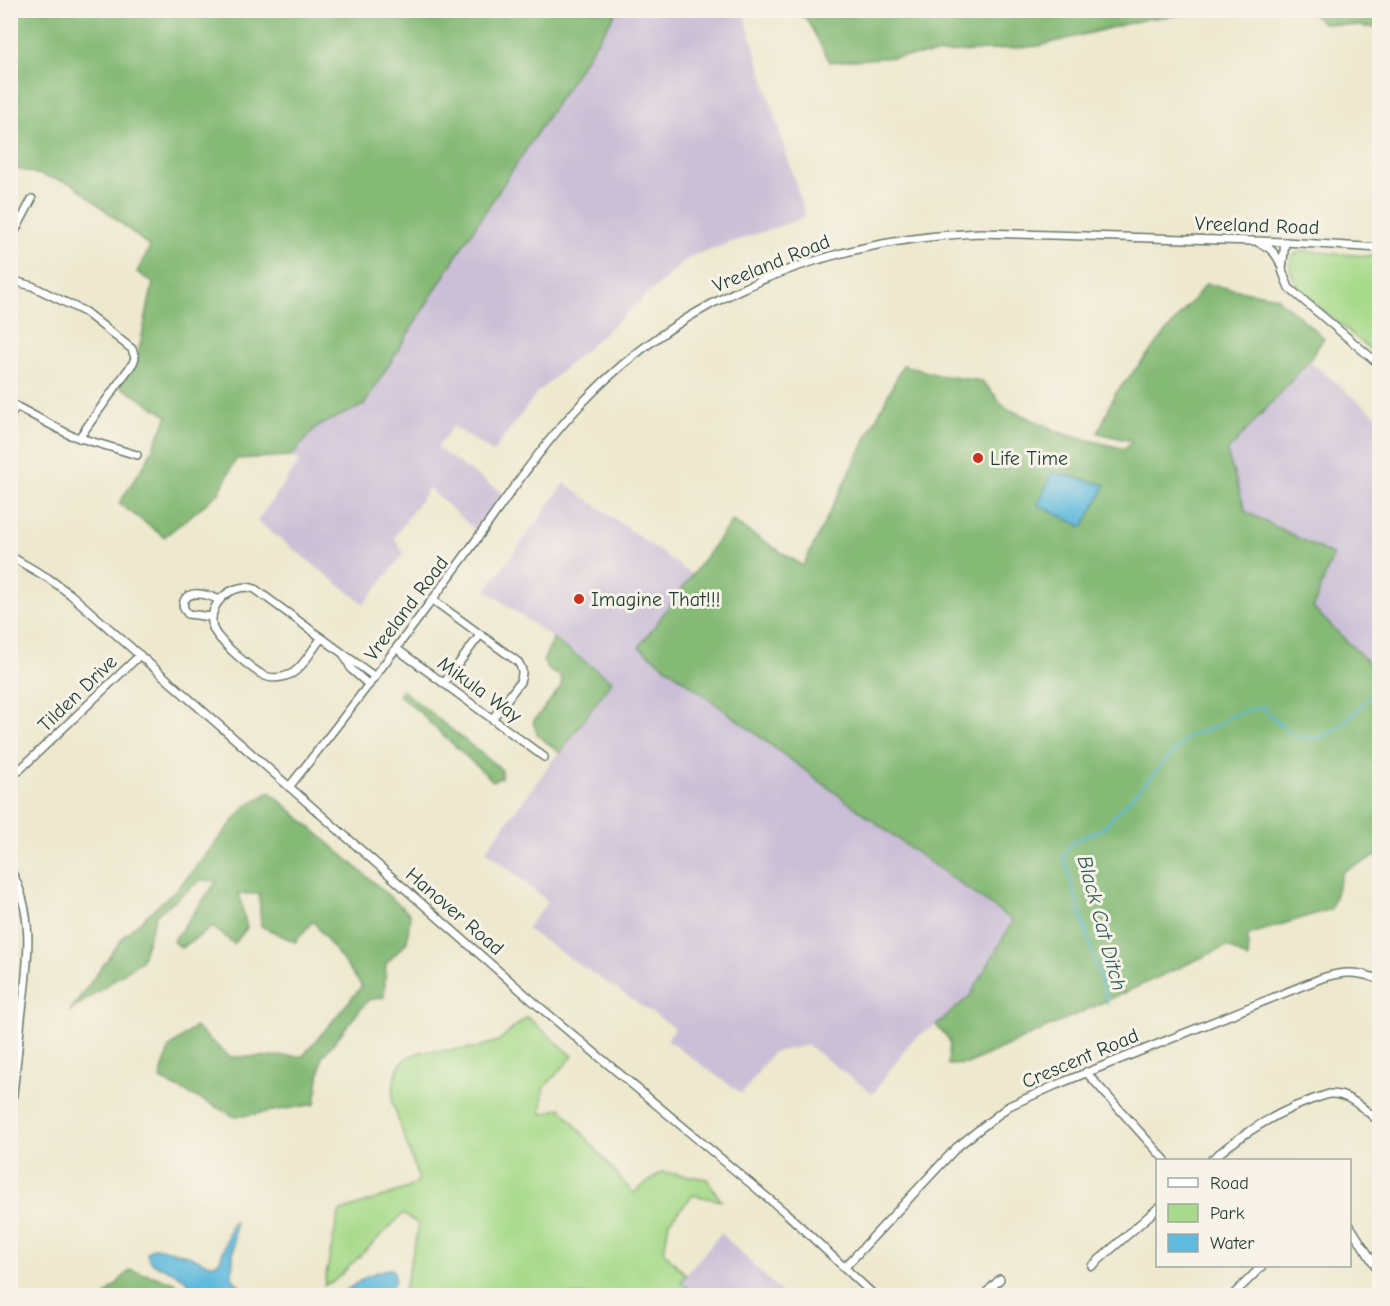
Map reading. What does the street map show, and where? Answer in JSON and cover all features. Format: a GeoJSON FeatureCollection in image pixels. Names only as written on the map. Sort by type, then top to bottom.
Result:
{"type":"FeatureCollection","features":[{"type":"Feature","properties":{"kind":"street"},"geometry":{"type":"LineString","coordinates":[[10,241],[32,199]]}},
{"type":"Feature","properties":{"kind":"street","name":"Vreeland Road"},"geometry":{"type":"LineString","coordinates":[[289,787],[397,649],[547,444],[583,402],[627,362],[712,303],[756,282],[806,263],[887,242],[950,234],[1285,242],[1380,248]]}},
{"type":"Feature","properties":{"kind":"street"},"geometry":{"type":"LineString","coordinates":[[1254,241],[1269,248],[1276,255],[1286,284],[1292,292],[1380,365]]}},
{"type":"Feature","properties":{"kind":"street"},"geometry":{"type":"LineString","coordinates":[[1282,270],[1285,242]]}},
{"type":"Feature","properties":{"kind":"street"},"geometry":{"type":"LineString","coordinates":[[10,280],[32,286],[85,312],[134,353],[133,363],[79,438]]}},
{"type":"Feature","properties":{"kind":"street"},"geometry":{"type":"LineString","coordinates":[[10,417],[13,405],[79,438],[137,455]]}},
{"type":"Feature","properties":{"kind":"street","name":"Hanover Road"},"geometry":{"type":"LineString","coordinates":[[10,556],[70,594],[535,1003],[787,1214],[875,1296]]}},
{"type":"Feature","properties":{"kind":"street"},"geometry":{"type":"LineString","coordinates":[[321,639],[296,671],[284,676],[268,677],[256,671],[217,635],[212,617],[220,600],[236,588],[243,586],[255,589],[375,677]]}},
{"type":"Feature","properties":{"kind":"street"},"geometry":{"type":"LineString","coordinates":[[212,617],[188,614],[184,608],[184,602],[188,596],[194,594],[207,595],[220,600]]}},
{"type":"Feature","properties":{"kind":"street"},"geometry":{"type":"LineString","coordinates":[[433,600],[518,662],[523,671],[520,682],[493,718]]}},
{"type":"Feature","properties":{"kind":"street"},"geometry":{"type":"LineString","coordinates":[[444,683],[480,634]]}},
{"type":"Feature","properties":{"kind":"street","name":"Mikula Way"},"geometry":{"type":"LineString","coordinates":[[397,649],[544,757]]}},
{"type":"Feature","properties":{"kind":"street","name":"Tilden Drive"},"geometry":{"type":"LineString","coordinates":[[10,779],[140,655]]}},
{"type":"Feature","properties":{"kind":"street"},"geometry":{"type":"LineString","coordinates":[[344,655],[352,670],[369,684]]}},
{"type":"Feature","properties":{"kind":"street"},"geometry":{"type":"LineString","coordinates":[[10,868],[22,892],[29,950],[10,1119]]}},
{"type":"Feature","properties":{"kind":"street","name":"Crescent Road"},"geometry":{"type":"LineString","coordinates":[[845,1267],[942,1161],[971,1134],[1009,1106],[1086,1072],[1322,978],[1355,972],[1380,980]]}},
{"type":"Feature","properties":{"kind":"street"},"geometry":{"type":"LineString","coordinates":[[1086,1072],[1163,1159]]}},
{"type":"Feature","properties":{"kind":"street"},"geometry":{"type":"LineString","coordinates":[[1213,1159],[1244,1133],[1264,1121],[1329,1094],[1349,1098],[1380,1122]]}},
{"type":"Feature","properties":{"kind":"street"},"geometry":{"type":"LineString","coordinates":[[1092,1266],[1156,1210]]}},
{"type":"Feature","properties":{"kind":"street"},"geometry":{"type":"LineString","coordinates":[[1351,1228],[1380,1273]]}},
{"type":"Feature","properties":{"kind":"street"},"geometry":{"type":"LineString","coordinates":[[1232,1296],[1259,1267]]}},
{"type":"Feature","properties":{"kind":"street"},"geometry":{"type":"LineString","coordinates":[[982,1296],[1000,1279]]}},
{"type":"Feature","properties":{"kind":"shaded area"},"geometry":{"type":"Polygon","coordinates":[[[617,11],[743,11],[806,217],[691,256],[537,393],[493,452],[453,426],[437,448],[508,497],[479,534],[429,488],[394,538],[404,553],[364,604],[257,521],[300,461],[292,456],[316,427],[364,405],[460,250],[617,11]]]}},
{"type":"Feature","properties":{"kind":"shaded area"},"geometry":{"type":"Polygon","coordinates":[[[1309,361],[1379,416],[1379,667],[1371,665],[1313,608],[1333,555],[1246,512],[1227,452],[1309,361]]]}},
{"type":"Feature","properties":{"kind":"shaded area"},"geometry":{"type":"Polygon","coordinates":[[[565,483],[692,575],[639,647],[907,846],[1013,921],[970,996],[936,1025],[911,1041],[873,1094],[807,1045],[772,1053],[742,1094],[667,1040],[675,1028],[526,929],[548,902],[486,850],[612,681],[486,590],[565,483]]]}},
{"type":"Feature","properties":{"kind":"shaded area"},"geometry":{"type":"Polygon","coordinates":[[[721,1233],[784,1295],[697,1295],[681,1281],[721,1233]]]}},
{"type":"Feature","properties":{"kind":"green space"},"geometry":{"type":"Polygon","coordinates":[[[10,11],[617,11],[460,250],[364,405],[316,427],[292,456],[236,459],[219,493],[164,537],[119,503],[146,462],[168,416],[118,385],[138,355],[153,283],[137,272],[150,247],[73,184],[11,167],[10,11]]]}},
{"type":"Feature","properties":{"kind":"green space"},"geometry":{"type":"Polygon","coordinates":[[[784,11],[1217,11],[1146,19],[1038,46],[830,62],[806,18],[784,11]]]}},
{"type":"Feature","properties":{"kind":"green space"},"geometry":{"type":"Polygon","coordinates":[[[1308,11],[1379,11],[1379,28],[1323,23],[1308,11]]]}},
{"type":"Feature","properties":{"kind":"green space"},"geometry":{"type":"Polygon","coordinates":[[[1303,251],[1379,257],[1379,357],[1300,289],[1290,270],[1290,264],[1295,254],[1303,251]]]}},
{"type":"Feature","properties":{"kind":"green space"},"geometry":{"type":"Polygon","coordinates":[[[1206,284],[1276,297],[1324,338],[1309,361],[1227,452],[1246,512],[1333,555],[1313,608],[1371,665],[1379,667],[1379,855],[1343,871],[1331,909],[1248,935],[1248,959],[1227,946],[967,1064],[948,1065],[950,1041],[936,1025],[970,996],[1013,921],[907,846],[639,647],[732,521],[803,566],[903,365],[938,375],[982,381],[1006,408],[1064,434],[1125,449],[1132,441],[1098,433],[1115,394],[1206,284]]]}},
{"type":"Feature","properties":{"kind":"green space"},"geometry":{"type":"Polygon","coordinates":[[[553,639],[612,681],[560,753],[538,735],[533,722],[560,688],[562,681],[560,675],[551,672],[543,662],[553,639]]]}},
{"type":"Feature","properties":{"kind":"green space"},"geometry":{"type":"Polygon","coordinates":[[[402,690],[502,770],[501,778],[493,781],[399,695],[402,690]]]}},
{"type":"Feature","properties":{"kind":"green space"},"geometry":{"type":"Polygon","coordinates":[[[270,792],[410,914],[407,942],[386,964],[384,997],[368,1000],[322,1057],[315,1104],[236,1117],[160,1079],[169,1048],[195,1027],[230,1057],[303,1056],[362,986],[313,921],[295,942],[261,926],[259,894],[239,894],[247,928],[234,944],[213,927],[181,948],[173,941],[217,881],[201,880],[156,915],[141,961],[70,1011],[124,936],[180,886],[245,807],[270,792]]]}},
{"type":"Feature","properties":{"kind":"green space"},"geometry":{"type":"Polygon","coordinates":[[[527,1017],[573,1056],[543,1089],[542,1114],[561,1108],[633,1193],[662,1172],[707,1179],[721,1201],[693,1195],[669,1222],[664,1252],[686,1275],[681,1282],[697,1295],[403,1295],[419,1225],[403,1214],[333,1282],[324,1285],[338,1216],[341,1211],[408,1188],[419,1180],[392,1101],[394,1081],[399,1066],[408,1057],[421,1052],[475,1048],[498,1041],[527,1017]]]}},
{"type":"Feature","properties":{"kind":"green space"},"geometry":{"type":"Polygon","coordinates":[[[130,1270],[174,1282],[185,1295],[106,1295],[130,1270]]]}},
{"type":"Feature","properties":{"kind":"water"},"geometry":{"type":"Polygon","coordinates":[[[1052,472],[1106,485],[1083,527],[1038,505],[1052,472]]]}},
{"type":"Feature","properties":{"kind":"water"},"geometry":{"type":"Polygon","coordinates":[[[235,1221],[232,1276],[239,1286],[258,1295],[195,1295],[184,1279],[154,1264],[147,1254],[151,1249],[157,1247],[191,1256],[207,1264],[215,1264],[220,1261],[232,1222],[235,1221]]]}},
{"type":"Feature","properties":{"kind":"water"},"geometry":{"type":"Polygon","coordinates":[[[392,1269],[395,1280],[384,1295],[339,1295],[369,1275],[392,1269]]]}},
{"type":"Feature","properties":{"kind":"waterway","name":"Black Cat Ditch"},"geometry":{"type":"LineString","coordinates":[[1108,1004],[1063,855],[1074,841],[1102,829],[1189,736],[1217,726],[1229,717],[1262,706],[1280,725],[1296,735],[1310,739],[1323,736],[1350,717],[1380,688]]}},
{"type":"Feature","properties":{"kind":"place","name":"Life Time"},"geometry":{"type":"Point","coordinates":[978,458]}},
{"type":"Feature","properties":{"kind":"place","name":"Imagine That!!!"},"geometry":{"type":"Point","coordinates":[579,599]}}]}
